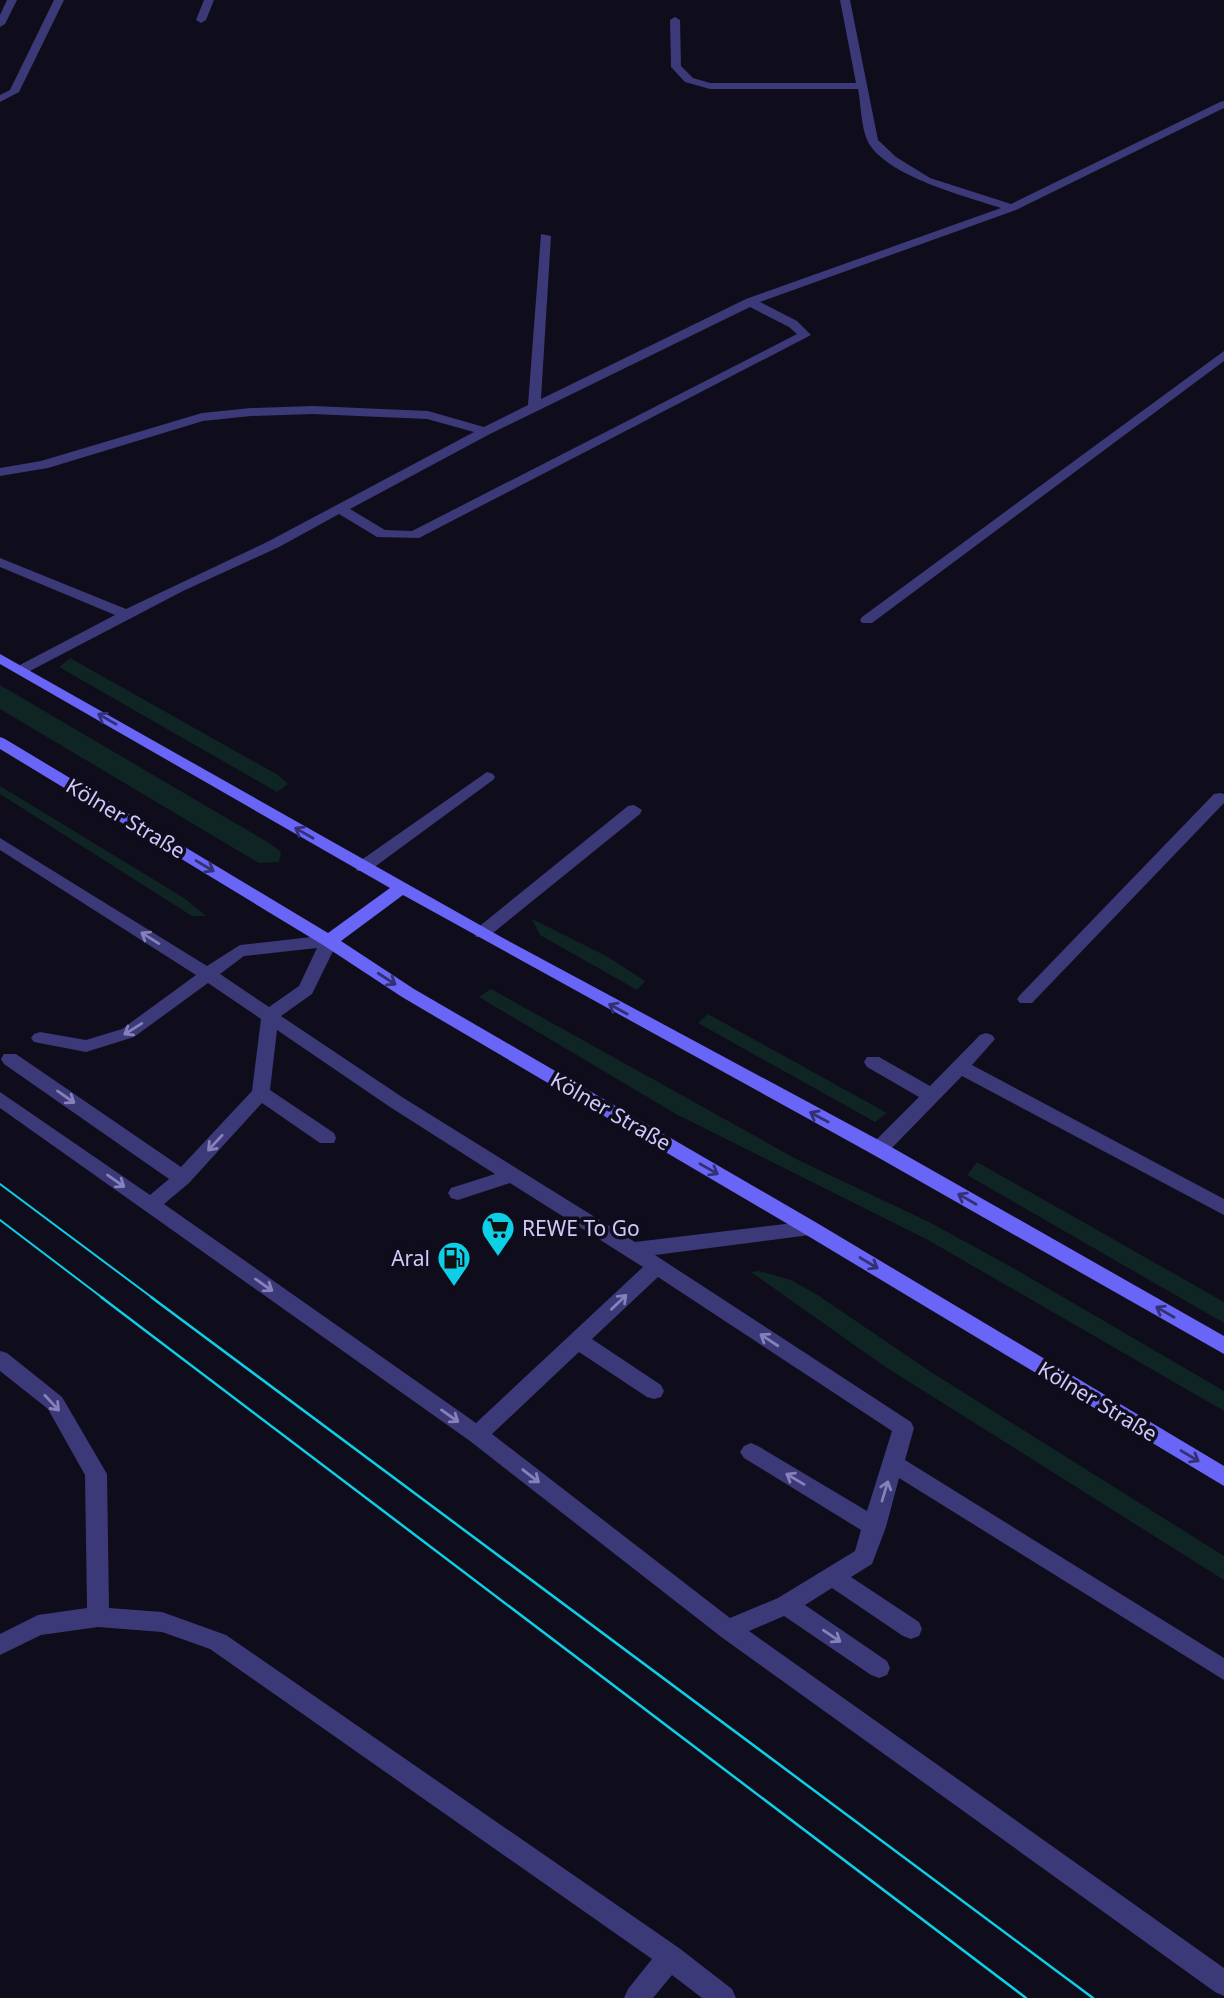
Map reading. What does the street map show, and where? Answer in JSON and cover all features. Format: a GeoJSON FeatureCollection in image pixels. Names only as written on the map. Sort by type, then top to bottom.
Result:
{"type":"FeatureCollection","features":[{"type":"Feature","properties":{"kind":"main road"},"geometry":{"type":"LineString","coordinates":[[0,658],[363,867],[653,1029],[879,1149],[1224,1346]]}},
{"type":"Feature","properties":{"kind":"main road","name":"Kölner Straße"},"geometry":{"type":"LineString","coordinates":[[0,742],[408,993],[810,1228],[1224,1477]]}},
{"type":"Feature","properties":{"kind":"main road"},"geometry":{"type":"LineString","coordinates":[[329,942],[402,888]]}},
{"type":"Feature","properties":{"kind":"lane"},"geometry":{"type":"LineString","coordinates":[[0,24],[12,0]]}},
{"type":"Feature","properties":{"kind":"lane"},"geometry":{"type":"LineString","coordinates":[[0,99],[15,92],[59,0]]}},
{"type":"Feature","properties":{"kind":"lane"},"geometry":{"type":"LineString","coordinates":[[201,20],[209,0]]}},
{"type":"Feature","properties":{"kind":"lane"},"geometry":{"type":"LineString","coordinates":[[845,0],[873,141],[892,159],[926,180],[1012,208]]}},
{"type":"Feature","properties":{"kind":"lane"},"geometry":{"type":"LineString","coordinates":[[675,20],[676,67],[689,80],[710,86],[862,86]]}},
{"type":"Feature","properties":{"kind":"lane"},"geometry":{"type":"LineString","coordinates":[[21,670],[340,509],[485,431],[750,302],[1012,208],[1224,104]]}},
{"type":"Feature","properties":{"kind":"lane"},"geometry":{"type":"LineString","coordinates":[[534,407],[545,236]]}},
{"type":"Feature","properties":{"kind":"lane"},"geometry":{"type":"LineString","coordinates":[[340,509],[382,534],[414,535],[805,335],[793,324],[750,302]]}},
{"type":"Feature","properties":{"kind":"lane"},"geometry":{"type":"LineString","coordinates":[[867,620],[1224,355]]}},
{"type":"Feature","properties":{"kind":"lane"},"geometry":{"type":"LineString","coordinates":[[0,472],[43,465],[202,417],[251,412],[313,410],[428,415],[485,431]]}},
{"type":"Feature","properties":{"kind":"lane"},"geometry":{"type":"LineString","coordinates":[[0,562],[127,615]]}},
{"type":"Feature","properties":{"kind":"lane"},"geometry":{"type":"LineString","coordinates":[[363,867],[487,777]]}},
{"type":"Feature","properties":{"kind":"lane"},"geometry":{"type":"LineString","coordinates":[[1026,999],[1220,799]]}},
{"type":"Feature","properties":{"kind":"lane"},"geometry":{"type":"LineString","coordinates":[[482,933],[634,810]]}},
{"type":"Feature","properties":{"kind":"lane"},"geometry":{"type":"LineString","coordinates":[[0,843],[270,1015],[396,1102],[634,1250],[904,1428],[864,1557],[786,1605],[728,1629]]}},
{"type":"Feature","properties":{"kind":"lane"},"geometry":{"type":"LineString","coordinates":[[40,1038],[86,1046],[128,1033],[240,951],[329,942]]}},
{"type":"Feature","properties":{"kind":"lane"},"geometry":{"type":"LineString","coordinates":[[151,1205],[182,1178],[261,1093],[270,1015],[306,990],[329,942]]}},
{"type":"Feature","properties":{"kind":"lane"},"geometry":{"type":"LineString","coordinates":[[879,1149],[986,1039]]}},
{"type":"Feature","properties":{"kind":"lane"},"geometry":{"type":"LineString","coordinates":[[10,1059],[182,1178]]}},
{"type":"Feature","properties":{"kind":"lane"},"geometry":{"type":"LineString","coordinates":[[873,1062],[931,1095]]}},
{"type":"Feature","properties":{"kind":"lane"},"geometry":{"type":"LineString","coordinates":[[960,1067],[1224,1208]]}},
{"type":"Feature","properties":{"kind":"lane"},"geometry":{"type":"LineString","coordinates":[[261,1093],[327,1138]]}},
{"type":"Feature","properties":{"kind":"lane"},"geometry":{"type":"LineString","coordinates":[[0,1099],[477,1434],[728,1629],[1224,1983]]}},
{"type":"Feature","properties":{"kind":"lane"},"geometry":{"type":"LineString","coordinates":[[458,1192],[513,1175]]}},
{"type":"Feature","properties":{"kind":"lane"},"geometry":{"type":"LineString","coordinates":[[634,1250],[810,1228]]}},
{"type":"Feature","properties":{"kind":"lane"},"geometry":{"type":"LineString","coordinates":[[477,1434],[657,1266]]}},
{"type":"Feature","properties":{"kind":"lane"},"geometry":{"type":"LineString","coordinates":[[579,1341],[654,1391]]}},
{"type":"Feature","properties":{"kind":"lane"},"geometry":{"type":"LineString","coordinates":[[0,1359],[55,1403],[96,1474],[98,1617]]}},
{"type":"Feature","properties":{"kind":"lane"},"geometry":{"type":"LineString","coordinates":[[751,1452],[875,1527]]}},
{"type":"Feature","properties":{"kind":"lane"},"geometry":{"type":"LineString","coordinates":[[894,1464],[1224,1670]]}},
{"type":"Feature","properties":{"kind":"lane"},"geometry":{"type":"LineString","coordinates":[[833,1577],[911,1629]]}},
{"type":"Feature","properties":{"kind":"lane"},"geometry":{"type":"LineString","coordinates":[[786,1605],[879,1668]]}},
{"type":"Feature","properties":{"kind":"lane"},"geometry":{"type":"LineString","coordinates":[[0,1644],[38,1625],[98,1617],[162,1622],[218,1642],[670,1957],[723,1998]]}},
{"type":"Feature","properties":{"kind":"lane"},"geometry":{"type":"LineString","coordinates":[[637,1998],[670,1957]]}},
{"type":"Feature","properties":{"kind":"green space"},"geometry":{"type":"Polygon","coordinates":[[[70,658],[278,775],[288,784],[277,792],[59,667],[70,658]]]}},
{"type":"Feature","properties":{"kind":"green space"},"geometry":{"type":"Polygon","coordinates":[[[0,685],[269,843],[281,852],[279,862],[259,863],[0,709],[0,685]]]}},
{"type":"Feature","properties":{"kind":"green space"},"geometry":{"type":"Polygon","coordinates":[[[0,786],[184,898],[206,916],[192,916],[0,794],[0,786]]]}},
{"type":"Feature","properties":{"kind":"green space"},"geometry":{"type":"Polygon","coordinates":[[[532,919],[608,957],[645,981],[637,990],[540,935],[532,919]]]}},
{"type":"Feature","properties":{"kind":"green space"},"geometry":{"type":"Polygon","coordinates":[[[491,989],[798,1160],[929,1222],[1015,1269],[1224,1391],[1224,1411],[928,1240],[676,1114],[479,997],[491,989]]]}},
{"type":"Feature","properties":{"kind":"green space"},"geometry":{"type":"Polygon","coordinates":[[[708,1014],[887,1113],[875,1122],[698,1023],[708,1014]]]}},
{"type":"Feature","properties":{"kind":"green space"},"geometry":{"type":"Polygon","coordinates":[[[977,1162],[1224,1302],[1224,1323],[967,1175],[977,1162]]]}},
{"type":"Feature","properties":{"kind":"green space"},"geometry":{"type":"Polygon","coordinates":[[[759,1271],[791,1280],[816,1294],[931,1372],[1224,1556],[1224,1580],[884,1366],[751,1272],[759,1271]]]}},
{"type":"Feature","properties":{"kind":"tram line"},"geometry":{"type":"LineString","coordinates":[[0,1184],[154,1299]]}},
{"type":"Feature","properties":{"kind":"tram line"},"geometry":{"type":"LineString","coordinates":[[0,1220],[104,1299]]}},
{"type":"Feature","properties":{"kind":"tram line"},"geometry":{"type":"LineString","coordinates":[[101,1297],[1026,1998]]}},
{"type":"Feature","properties":{"kind":"tram line"},"geometry":{"type":"LineString","coordinates":[[151,1297],[1093,1998]]}},
{"type":"Feature","properties":{"kind":"place","name":"REWE To Go"},"geometry":{"type":"Point","coordinates":[498,1258]}},
{"type":"Feature","properties":{"kind":"place","name":"Aral"},"geometry":{"type":"Point","coordinates":[454,1288]}}]}
